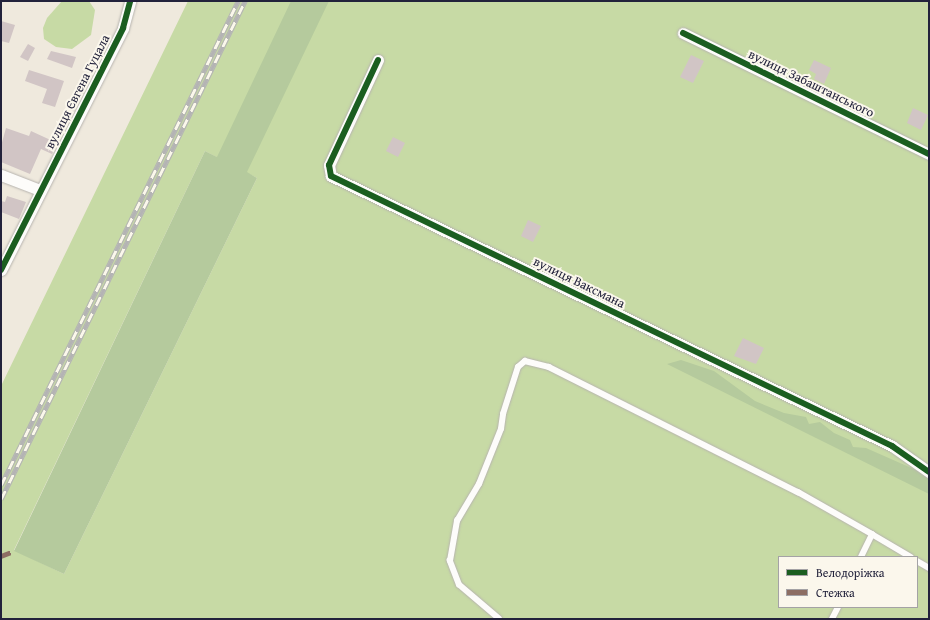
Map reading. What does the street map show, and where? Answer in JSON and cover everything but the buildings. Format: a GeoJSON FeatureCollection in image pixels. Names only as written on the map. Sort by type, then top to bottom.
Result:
{"type":"FeatureCollection","features":[{"type":"Feature","properties":{"kind":"street","name":"вулиця Євгена Гуцала"},"geometry":{"type":"LineString","coordinates":[[1,270],[123,28],[130,1]]}},
{"type":"Feature","properties":{"kind":"street","name":"вулиця Забаштанського"},"geometry":{"type":"LineString","coordinates":[[682,34],[929,154]]}},
{"type":"Feature","properties":{"kind":"street","name":"вулиця Ваксмана"},"geometry":{"type":"LineString","coordinates":[[378,60],[329,164],[331,176],[892,446],[929,472]]}},
{"type":"Feature","properties":{"kind":"street"},"geometry":{"type":"LineString","coordinates":[[1,175],[40,190]]}},
{"type":"Feature","properties":{"kind":"lane"},"geometry":{"type":"LineString","coordinates":[[500,619],[459,585],[450,561],[457,521],[479,484],[501,429],[503,414],[518,367],[526,361],[549,367],[791,488],[909,556]]}},
{"type":"Feature","properties":{"kind":"lane"},"geometry":{"type":"LineString","coordinates":[[861,556],[872,534]]}},
{"type":"Feature","properties":{"kind":"lane"},"geometry":{"type":"LineString","coordinates":[[918,562],[929,568]]}},
{"type":"Feature","properties":{"kind":"lane"},"geometry":{"type":"LineString","coordinates":[[832,619],[838,608]]}},
{"type":"Feature","properties":{"kind":"green space"},"geometry":{"type":"Polygon","coordinates":[[[62,1],[89,1],[95,10],[91,35],[72,49],[56,47],[44,39],[43,28],[47,18],[62,1]]]}},
{"type":"Feature","properties":{"kind":"green space"},"geometry":{"type":"Polygon","coordinates":[[[188,1],[929,1],[929,619],[1,619],[1,386],[188,1]],[[205,151],[14,550],[64,574],[257,178],[205,151]]]}},
{"type":"Feature","properties":{"kind":"green space"},"geometry":{"type":"Polygon","coordinates":[[[291,1],[329,1],[247,172],[257,178],[64,574],[14,551],[205,151],[217,157],[291,1]]]}},
{"type":"Feature","properties":{"kind":"green space"},"geometry":{"type":"Polygon","coordinates":[[[681,360],[714,371],[755,401],[784,413],[806,417],[809,424],[820,422],[834,433],[850,440],[853,447],[866,448],[925,474],[929,477],[929,494],[667,364],[681,360]]]}},
{"type":"Feature","properties":{"kind":"railway"},"geometry":{"type":"LineString","coordinates":[[1,485],[238,1]]}},
{"type":"Feature","properties":{"kind":"railway"},"geometry":{"type":"LineString","coordinates":[[1,499],[245,1]]}},
{"type":"Feature","properties":{"kind":"marked path"},"geometry":{"type":"LineString","coordinates":[[1,556],[14,551]]}},
{"type":"Feature","properties":{"kind":"cycle path"},"geometry":{"type":"LineString","coordinates":[[1,270],[123,28],[130,1]]}},
{"type":"Feature","properties":{"kind":"cycle path"},"geometry":{"type":"LineString","coordinates":[[683,33],[929,154]]}},
{"type":"Feature","properties":{"kind":"cycle path"},"geometry":{"type":"LineString","coordinates":[[378,60],[329,165],[331,176],[892,446],[929,472]]}}]}
